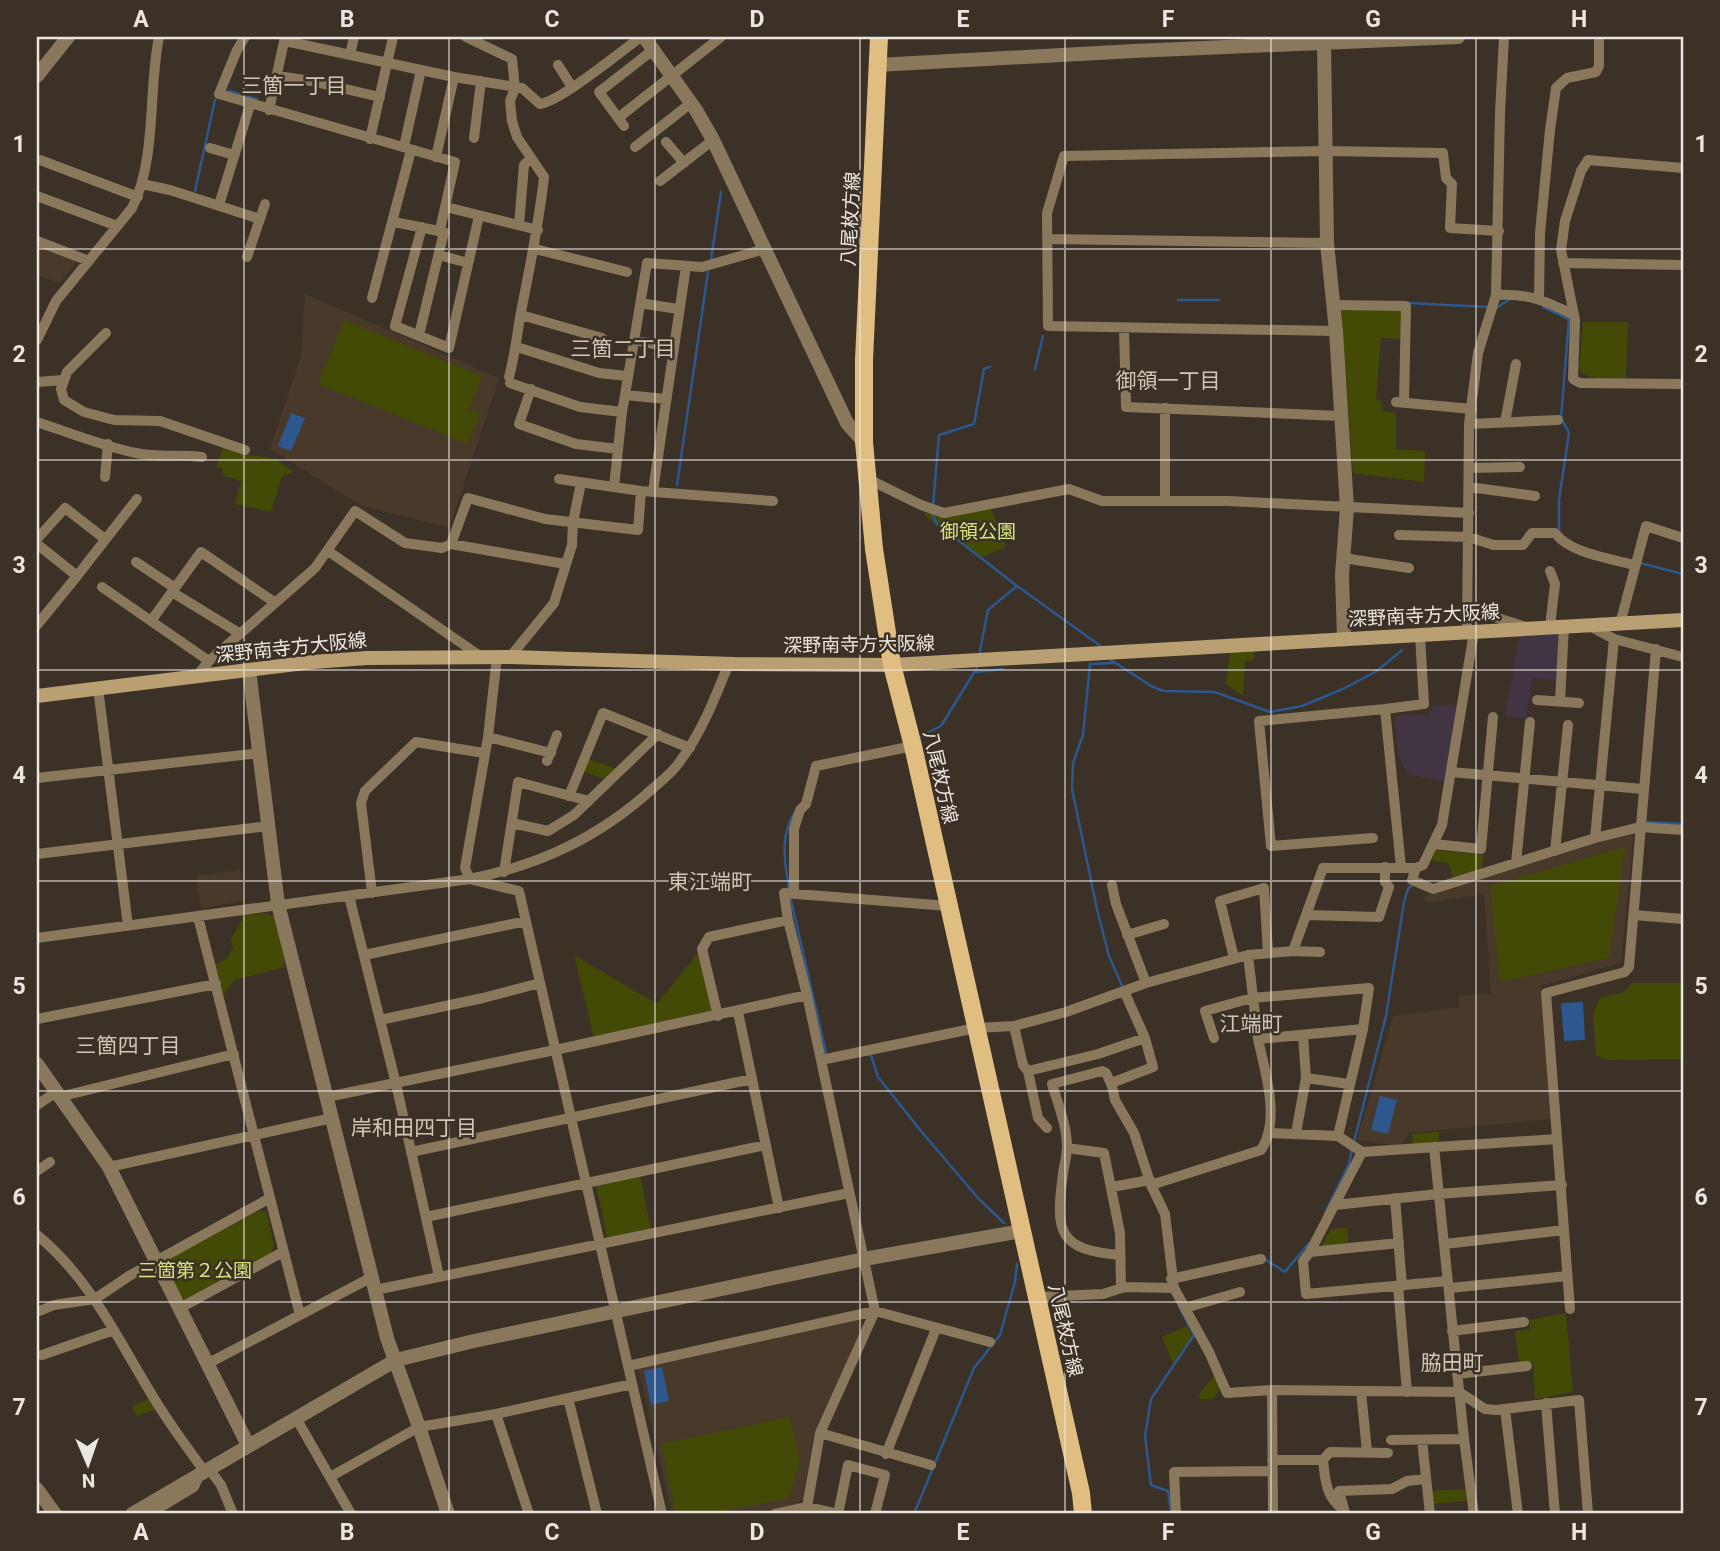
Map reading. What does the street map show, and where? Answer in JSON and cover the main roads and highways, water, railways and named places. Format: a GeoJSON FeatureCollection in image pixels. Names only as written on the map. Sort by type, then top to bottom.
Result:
{"type":"FeatureCollection","features":[{"type":"Feature","properties":{"kind":"main road","name":"八尾枚方線"},"geometry":{"type":"LineString","coordinates":[[879,37],[864,360],[864,442],[874,549],[892,665],[1038,1297],[1081,1493],[1083,1514]]}},
{"type":"Feature","properties":{"kind":"main road","name":"深野南寺方大阪線"},"geometry":{"type":"LineString","coordinates":[[37,696],[367,658],[480,656],[892,665],[1683,620]]}},
{"type":"Feature","properties":{"kind":"water"},"geometry":{"type":"Polygon","coordinates":[[[291,413],[305,418],[291,451],[278,446],[291,413]]]}},
{"type":"Feature","properties":{"kind":"water"},"geometry":{"type":"Polygon","coordinates":[[[1583,1002],[1585,1040],[1564,1041],[1561,1003],[1583,1002]]]}},
{"type":"Feature","properties":{"kind":"water"},"geometry":{"type":"Polygon","coordinates":[[[1380,1096],[1397,1100],[1388,1134],[1371,1130],[1380,1096]]]}},
{"type":"Feature","properties":{"kind":"water"},"geometry":{"type":"Polygon","coordinates":[[[662,1367],[669,1401],[651,1405],[644,1371],[662,1367]]]}},
{"type":"Feature","properties":{"kind":"waterway"},"geometry":{"type":"LineString","coordinates":[[229,91],[257,99]]}},
{"type":"Feature","properties":{"kind":"waterway"},"geometry":{"type":"LineString","coordinates":[[195,191],[215,100]]}},
{"type":"Feature","properties":{"kind":"waterway"},"geometry":{"type":"LineString","coordinates":[[711,260],[721,192]]}},
{"type":"Feature","properties":{"kind":"waterway"},"geometry":{"type":"LineString","coordinates":[[677,485],[708,272]]}},
{"type":"Feature","properties":{"kind":"waterway"},"geometry":{"type":"LineString","coordinates":[[1495,309],[1510,299]]}},
{"type":"Feature","properties":{"kind":"waterway"},"geometry":{"type":"LineString","coordinates":[[1178,300],[1219,300]]}},
{"type":"Feature","properties":{"kind":"waterway"},"geometry":{"type":"LineString","coordinates":[[1408,303],[1488,307]]}},
{"type":"Feature","properties":{"kind":"waterway"},"geometry":{"type":"LineString","coordinates":[[1543,307],[1569,319],[1561,418],[1569,433],[1559,500],[1559,534]]}},
{"type":"Feature","properties":{"kind":"waterway"},"geometry":{"type":"LineString","coordinates":[[1035,369],[1043,336]]}},
{"type":"Feature","properties":{"kind":"waterway"},"geometry":{"type":"LineString","coordinates":[[933,505],[939,435],[974,424],[984,369],[990,367]]}},
{"type":"Feature","properties":{"kind":"waterway"},"geometry":{"type":"LineString","coordinates":[[932,512],[936,523],[1102,647]]}},
{"type":"Feature","properties":{"kind":"waterway"},"geometry":{"type":"LineString","coordinates":[[1640,563],[1683,574]]}},
{"type":"Feature","properties":{"kind":"waterway"},"geometry":{"type":"LineString","coordinates":[[979,656],[988,610],[1017,586]]}},
{"type":"Feature","properties":{"kind":"waterway"},"geometry":{"type":"LineString","coordinates":[[1111,660],[1163,691],[1215,692],[1270,712],[1302,706],[1345,688],[1377,671],[1402,650]]}},
{"type":"Feature","properties":{"kind":"waterway"},"geometry":{"type":"LineString","coordinates":[[1114,663],[1090,664],[1083,735],[1073,763],[1072,789],[1109,956],[1123,988]]}},
{"type":"Feature","properties":{"kind":"waterway"},"geometry":{"type":"LineString","coordinates":[[917,738],[941,726],[978,666]]}},
{"type":"Feature","properties":{"kind":"waterway"},"geometry":{"type":"LineString","coordinates":[[976,672],[1003,669]]}},
{"type":"Feature","properties":{"kind":"waterway"},"geometry":{"type":"LineString","coordinates":[[789,889],[785,840],[795,812]]}},
{"type":"Feature","properties":{"kind":"waterway"},"geometry":{"type":"LineString","coordinates":[[1647,822],[1683,824]]}},
{"type":"Feature","properties":{"kind":"waterway"},"geometry":{"type":"LineString","coordinates":[[1354,1142],[1386,1016],[1404,902],[1408,889],[1413,884]]}},
{"type":"Feature","properties":{"kind":"waterway"},"geometry":{"type":"LineString","coordinates":[[790,896],[827,1057]]}},
{"type":"Feature","properties":{"kind":"waterway"},"geometry":{"type":"LineString","coordinates":[[869,1055],[878,1077],[921,1131],[978,1198],[1004,1223]]}},
{"type":"Feature","properties":{"kind":"waterway"},"geometry":{"type":"LineString","coordinates":[[1325,1213],[1349,1164],[1352,1149]]}},
{"type":"Feature","properties":{"kind":"waterway"},"geometry":{"type":"LineString","coordinates":[[1263,1258],[1285,1272],[1309,1243]]}},
{"type":"Feature","properties":{"kind":"waterway"},"geometry":{"type":"LineString","coordinates":[[914,1514],[974,1368],[1000,1335],[1015,1282],[1017,1264]]}},
{"type":"Feature","properties":{"kind":"waterway"},"geometry":{"type":"LineString","coordinates":[[1171,1511],[1168,1491],[1151,1485],[1145,1436],[1151,1399],[1194,1335],[1179,1307]]}},
{"type":"Feature","properties":{"kind":"district","name":"三箇一丁目"},"geometry":{"type":"Point","coordinates":[294,86]}},
{"type":"Feature","properties":{"kind":"district","name":"三箇二丁目"},"geometry":{"type":"Point","coordinates":[623,349]}},
{"type":"Feature","properties":{"kind":"district","name":"御領一丁目"},"geometry":{"type":"Point","coordinates":[1168,381]}},
{"type":"Feature","properties":{"kind":"district","name":"東江端町"},"geometry":{"type":"Point","coordinates":[710,882]}},
{"type":"Feature","properties":{"kind":"district","name":"江端町"},"geometry":{"type":"Point","coordinates":[1251,1024]}},
{"type":"Feature","properties":{"kind":"district","name":"三箇四丁目"},"geometry":{"type":"Point","coordinates":[128,1046]}},
{"type":"Feature","properties":{"kind":"district","name":"岸和田四丁目"},"geometry":{"type":"Point","coordinates":[414,1128]}},
{"type":"Feature","properties":{"kind":"district","name":"脇田町"},"geometry":{"type":"Point","coordinates":[1452,1363]}},
{"type":"Feature","properties":{"kind":"park label","name":"御領公園"},"geometry":{"type":"Point","coordinates":[978,531]}},
{"type":"Feature","properties":{"kind":"park label","name":"三箇第２公園"},"geometry":{"type":"Point","coordinates":[195,1270]}}]}
